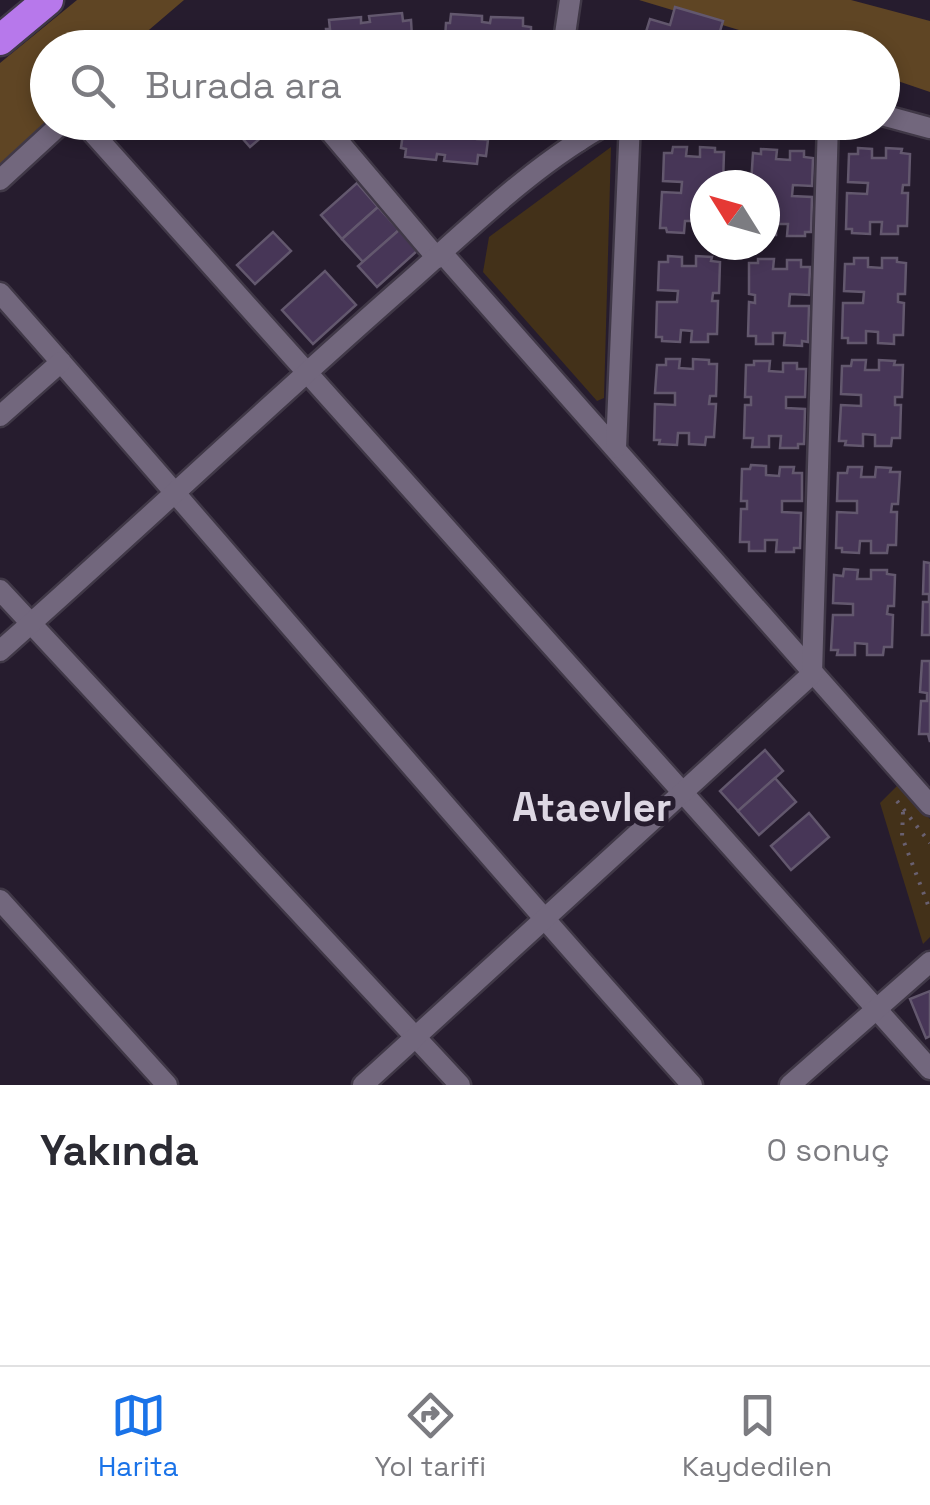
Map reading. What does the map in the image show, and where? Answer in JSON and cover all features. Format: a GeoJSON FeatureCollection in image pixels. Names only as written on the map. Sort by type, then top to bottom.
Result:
{"type":"FeatureCollection","features":[{"type":"Feature","properties":{"kind":"highway"},"geometry":{"type":"LineString","coordinates":[[0,40],[48,0]]}},
{"type":"Feature","properties":{"kind":"street"},"geometry":{"type":"LineString","coordinates":[[566,30],[570,0]]}},
{"type":"Feature","properties":{"kind":"street"},"geometry":{"type":"LineString","coordinates":[[900,120],[930,128]]}},
{"type":"Feature","properties":{"kind":"street"},"geometry":{"type":"LineString","coordinates":[[0,180],[43,140]]}},
{"type":"Feature","properties":{"kind":"street"},"geometry":{"type":"LineString","coordinates":[[98,140],[930,1069]]}},
{"type":"Feature","properties":{"kind":"street"},"geometry":{"type":"LineString","coordinates":[[338,140],[930,804]]}},
{"type":"Feature","properties":{"kind":"street"},"geometry":{"type":"LineString","coordinates":[[616,448],[629,140]]}},
{"type":"Feature","properties":{"kind":"street"},"geometry":{"type":"LineString","coordinates":[[363,1085],[812,674],[827,140]]}},
{"type":"Feature","properties":{"kind":"street"},"geometry":{"type":"LineString","coordinates":[[0,652],[305,373],[511,193],[580,141]]}},
{"type":"Feature","properties":{"kind":"street"},"geometry":{"type":"LineString","coordinates":[[0,293],[692,1085]]}},
{"type":"Feature","properties":{"kind":"street"},"geometry":{"type":"LineString","coordinates":[[0,416],[61,362]]}},
{"type":"Feature","properties":{"kind":"street"},"geometry":{"type":"LineString","coordinates":[[0,590],[460,1085]]}},
{"type":"Feature","properties":{"kind":"street"},"geometry":{"type":"LineString","coordinates":[[0,900],[167,1085]]}},
{"type":"Feature","properties":{"kind":"street"},"geometry":{"type":"LineString","coordinates":[[790,1085],[930,962]]}},
{"type":"Feature","properties":{"kind":"path"},"geometry":{"type":"LineString","coordinates":[[903,812],[902,837],[930,910]]}},
{"type":"Feature","properties":{"kind":"shaded area"},"geometry":{"type":"Polygon","coordinates":[[[77,0],[184,0],[149,30],[40,30],[77,0]]]}},
{"type":"Feature","properties":{"kind":"shaded area"},"geometry":{"type":"Polygon","coordinates":[[[639,0],[851,0],[930,21],[930,92],[900,82],[900,30],[739,30],[639,0]]]}},
{"type":"Feature","properties":{"kind":"shaded area"},"geometry":{"type":"Polygon","coordinates":[[[30,38],[30,138],[0,165],[0,63],[30,38]]]}},
{"type":"Feature","properties":{"kind":"shaded area"},"geometry":{"type":"Polygon","coordinates":[[[611,147],[604,398],[597,401],[483,272],[489,237],[611,147]]]}},
{"type":"Feature","properties":{"kind":"shaded area"},"geometry":{"type":"Polygon","coordinates":[[[898,785],[930,819],[930,937],[923,944],[880,803],[898,785]]]}},
{"type":"Feature","properties":{"kind":"building"},"geometry":{"type":"Polygon","coordinates":[[[675,7],[723,21],[720,30],[647,30],[650,19],[670,25],[675,7]]]}},
{"type":"Feature","properties":{"kind":"building"},"geometry":{"type":"Polygon","coordinates":[[[402,13],[403,21],[411,20],[412,30],[326,30],[330,29],[329,20],[361,17],[361,23],[370,22],[369,16],[402,13]]]}},
{"type":"Feature","properties":{"kind":"building"},"geometry":{"type":"Polygon","coordinates":[[[451,14],[482,16],[482,22],[490,23],[491,17],[523,18],[523,26],[531,30],[446,30],[446,23],[450,23],[451,14]]]}},
{"type":"Feature","properties":{"kind":"building"},"geometry":{"type":"Polygon","coordinates":[[[402,140],[488,140],[486,156],[478,155],[477,164],[444,161],[445,155],[437,154],[436,160],[405,157],[406,149],[401,148],[402,140]]]}},
{"type":"Feature","properties":{"kind":"building"},"geometry":{"type":"Polygon","coordinates":[[[673,147],[687,147],[686,156],[700,157],[700,147],[724,152],[723,170],[690,170],[690,221],[685,221],[684,233],[660,228],[662,192],[681,193],[682,182],[663,181],[664,153],[672,153],[673,147]]]}},
{"type":"Feature","properties":{"kind":"building"},"geometry":{"type":"Polygon","coordinates":[[[858,148],[872,149],[872,158],[886,158],[886,148],[910,154],[909,185],[903,185],[902,193],[908,193],[907,226],[898,226],[898,234],[881,234],[882,222],[870,222],[870,234],[846,229],[847,193],[867,194],[868,183],[848,182],[849,154],[858,154],[858,148]]]}},
{"type":"Feature","properties":{"kind":"building"},"geometry":{"type":"Polygon","coordinates":[[[761,149],[777,150],[776,159],[790,160],[790,151],[804,151],[804,157],[813,158],[812,186],[793,185],[792,196],[812,197],[811,232],[805,232],[805,236],[787,236],[788,224],[780,224],[780,170],[752,170],[753,153],[761,154],[761,149]]]}},
{"type":"Feature","properties":{"kind":"building"},"geometry":{"type":"Polygon","coordinates":[[[357,183],[378,207],[342,239],[321,215],[357,183]]]}},
{"type":"Feature","properties":{"kind":"building"},"geometry":{"type":"Polygon","coordinates":[[[378,207],[399,230],[363,262],[342,239],[378,207]]]}},
{"type":"Feature","properties":{"kind":"building"},"geometry":{"type":"Polygon","coordinates":[[[399,230],[417,251],[377,287],[358,266],[399,230]]]}},
{"type":"Feature","properties":{"kind":"building"},"geometry":{"type":"Polygon","coordinates":[[[273,232],[291,251],[255,284],[237,265],[273,232]]]}},
{"type":"Feature","properties":{"kind":"building"},"geometry":{"type":"Polygon","coordinates":[[[668,256],[682,257],[682,266],[696,266],[696,260],[720,262],[719,293],[713,293],[712,301],[718,301],[717,334],[708,334],[708,342],[691,342],[692,331],[681,330],[680,342],[656,337],[657,302],[677,302],[678,291],[658,290],[659,262],[668,262],[668,256]]]}},
{"type":"Feature","properties":{"kind":"building"},"geometry":{"type":"Polygon","coordinates":[[[854,258],[868,258],[868,267],[882,268],[882,258],[897,258],[897,262],[906,263],[905,294],[898,294],[898,302],[904,303],[903,335],[894,335],[894,344],[878,343],[878,332],[866,331],[866,343],[848,343],[848,338],[842,338],[843,303],[863,303],[864,292],[844,291],[845,264],[854,264],[854,258]]]}},
{"type":"Feature","properties":{"kind":"building"},"geometry":{"type":"Polygon","coordinates":[[[774,260],[773,269],[787,269],[787,260],[801,260],[801,267],[810,267],[809,295],[790,294],[789,306],[809,306],[808,342],[802,341],[802,346],[784,345],[785,333],[773,333],[773,344],[756,344],[756,336],[748,336],[749,302],[755,303],[755,295],[749,294],[749,263],[774,260]]]}},
{"type":"Feature","properties":{"kind":"building"},"geometry":{"type":"Polygon","coordinates":[[[325,271],[356,305],[313,344],[282,310],[325,271]]]}},
{"type":"Feature","properties":{"kind":"building"},"geometry":{"type":"Polygon","coordinates":[[[666,359],[680,359],[679,368],[693,369],[693,359],[717,364],[716,396],[710,396],[709,404],[716,404],[714,437],[706,437],[705,445],[689,444],[689,433],[678,433],[677,445],[654,440],[655,404],[675,405],[675,393],[655,393],[657,365],[666,365],[666,359]]]}},
{"type":"Feature","properties":{"kind":"building"},"geometry":{"type":"Polygon","coordinates":[[[852,360],[866,360],[865,370],[879,370],[879,360],[903,365],[902,397],[895,397],[895,405],[901,405],[900,438],[892,438],[891,446],[875,446],[875,435],[863,434],[863,446],[839,441],[841,405],[861,406],[861,395],[841,394],[842,366],[851,366],[852,360]]]}},
{"type":"Feature","properties":{"kind":"building"},"geometry":{"type":"Polygon","coordinates":[[[754,361],[770,361],[769,371],[783,372],[783,363],[797,363],[797,369],[806,369],[805,397],[786,397],[786,408],[805,409],[804,444],[798,444],[798,448],[780,448],[781,436],[769,436],[769,447],[752,447],[753,438],[744,438],[745,405],[751,405],[751,397],[745,397],[746,365],[754,365],[754,361]]]}},
{"type":"Feature","properties":{"kind":"building"},"geometry":{"type":"Polygon","coordinates":[[[751,465],[766,466],[766,475],[779,476],[780,467],[794,467],[793,473],[802,473],[802,501],[782,501],[782,512],[801,513],[800,548],[794,548],[794,552],[776,552],[777,540],[765,540],[765,551],[749,551],[749,542],[740,542],[741,509],[747,509],[747,501],[741,501],[742,469],[750,469],[751,465]]]}},
{"type":"Feature","properties":{"kind":"building"},"geometry":{"type":"Polygon","coordinates":[[[848,467],[862,467],[861,477],[875,477],[876,467],[900,472],[898,504],[892,504],[891,512],[897,512],[896,545],[888,545],[887,553],[871,553],[871,541],[860,541],[859,553],[836,548],[837,512],[857,513],[857,501],[837,501],[838,473],[847,473],[848,467]]]}},
{"type":"Feature","properties":{"kind":"building"},"geometry":{"type":"Polygon","coordinates":[[[924,562],[930,563],[930,635],[922,635],[923,602],[929,602],[929,594],[923,594],[924,562]]]}},
{"type":"Feature","properties":{"kind":"building"},"geometry":{"type":"Polygon","coordinates":[[[844,569],[858,570],[857,579],[871,579],[871,570],[887,570],[887,574],[895,575],[894,606],[888,606],[887,614],[893,615],[892,647],[884,647],[883,655],[867,655],[867,644],[855,643],[855,655],[837,655],[838,650],[831,650],[833,615],[853,615],[853,604],[833,603],[834,575],[843,576],[844,569]]]}},
{"type":"Feature","properties":{"kind":"building"},"geometry":{"type":"Polygon","coordinates":[[[922,661],[930,661],[930,742],[928,734],[919,734],[921,701],[927,701],[927,693],[920,692],[922,661]]]}},
{"type":"Feature","properties":{"kind":"building"},"geometry":{"type":"Polygon","coordinates":[[[765,750],[783,771],[738,811],[720,791],[765,750]]]}},
{"type":"Feature","properties":{"kind":"building"},"geometry":{"type":"Polygon","coordinates":[[[775,778],[796,802],[759,835],[738,811],[775,778]]]}},
{"type":"Feature","properties":{"kind":"building"},"geometry":{"type":"Polygon","coordinates":[[[809,813],[829,837],[791,870],[771,846],[809,813]]]}},
{"type":"Feature","properties":{"kind":"building"},"geometry":{"type":"Polygon","coordinates":[[[930,991],[930,1036],[926,1038],[910,999],[930,991]]]}},
{"type":"Feature","properties":{"kind":"district","name":"Ataevler"},"geometry":{"type":"Point","coordinates":[592,807]}}]}
